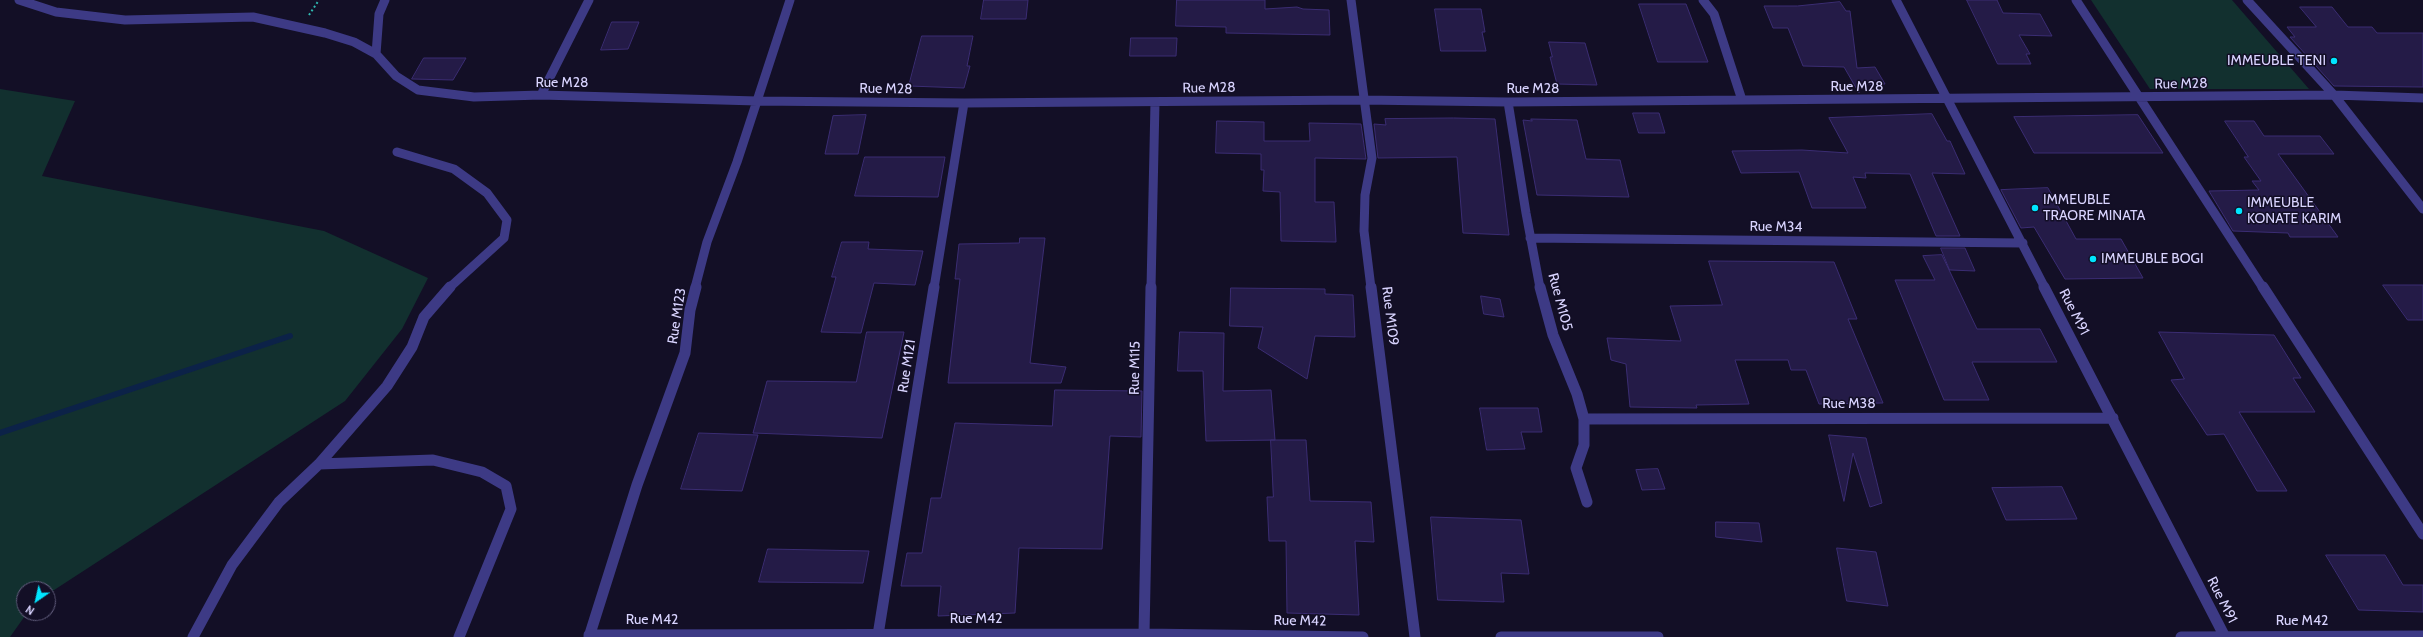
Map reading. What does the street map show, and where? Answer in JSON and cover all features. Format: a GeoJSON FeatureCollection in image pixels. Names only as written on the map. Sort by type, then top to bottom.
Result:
{"type":"FeatureCollection","features":[{"type":"Feature","properties":{"kind":"street","name":"Rue M28"},"geometry":{"type":"LineString","coordinates":[[19,0],[56,12],[125,20],[253,17],[325,33],[354,42],[376,54],[396,76],[418,90],[474,97],[542,95],[757,101],[964,103],[1363,100],[1508,102],[2334,95],[2423,98]]}},
{"type":"Feature","properties":{"kind":"street"},"geometry":{"type":"LineString","coordinates":[[376,54],[379,14],[385,0]]}},
{"type":"Feature","properties":{"kind":"street"},"geometry":{"type":"LineString","coordinates":[[542,95],[589,0]]}},
{"type":"Feature","properties":{"kind":"street","name":"Rue M123"},"geometry":{"type":"LineString","coordinates":[[589,636],[637,485],[686,353],[690,310],[707,242],[757,101],[790,0]]}},
{"type":"Feature","properties":{"kind":"street","name":"Rue M109"},"geometry":{"type":"LineString","coordinates":[[1351,0],[1363,100],[1372,158],[1365,195],[1364,231],[1415,637]]}},
{"type":"Feature","properties":{"kind":"street"},"geometry":{"type":"LineString","coordinates":[[1703,0],[1714,14],[1742,100]]}},
{"type":"Feature","properties":{"kind":"street","name":"Rue M91"},"geometry":{"type":"LineString","coordinates":[[1896,0],[2225,637]]}},
{"type":"Feature","properties":{"kind":"street"},"geometry":{"type":"LineString","coordinates":[[2076,0],[2423,534]]}},
{"type":"Feature","properties":{"kind":"street"},"geometry":{"type":"LineString","coordinates":[[2247,0],[2334,95],[2423,209]]}},
{"type":"Feature","properties":{"kind":"street","name":"Rue M115"},"geometry":{"type":"LineString","coordinates":[[1144,634],[1155,102]]}},
{"type":"Feature","properties":{"kind":"street","name":"Rue M105"},"geometry":{"type":"LineString","coordinates":[[1508,102],[1530,238],[1549,324],[1573,380],[1584,419],[1586,444],[1576,468],[1587,502]]}},
{"type":"Feature","properties":{"kind":"street","name":"Rue M121"},"geometry":{"type":"LineString","coordinates":[[878,634],[964,103]]}},
{"type":"Feature","properties":{"kind":"street"},"geometry":{"type":"LineString","coordinates":[[193,637],[232,565],[279,502],[319,464],[351,425],[388,386],[412,347],[424,317],[446,291],[504,238],[507,220],[487,193],[454,169],[397,152]]}},
{"type":"Feature","properties":{"kind":"street","name":"Rue M34"},"geometry":{"type":"LineString","coordinates":[[1530,238],[2023,244]]}},
{"type":"Feature","properties":{"kind":"street","name":"Rue M38"},"geometry":{"type":"LineString","coordinates":[[1584,419],[2113,418]]}},
{"type":"Feature","properties":{"kind":"street"},"geometry":{"type":"LineString","coordinates":[[319,464],[433,460],[482,472],[506,486],[511,509],[459,637]]}},
{"type":"Feature","properties":{"kind":"street","name":"Rue M42"},"geometry":{"type":"LineString","coordinates":[[589,636],[1144,634],[1363,637]]}},
{"type":"Feature","properties":{"kind":"street","name":"Rue M42"},"geometry":{"type":"LineString","coordinates":[[2181,637],[2423,636]]}},
{"type":"Feature","properties":{"kind":"street"},"geometry":{"type":"LineString","coordinates":[[1501,637],[1658,637]]}},
{"type":"Feature","properties":{"kind":"green space"},"geometry":{"type":"Polygon","coordinates":[[[2091,0],[2232,0],[2309,89],[2150,89],[2091,0]]]}},
{"type":"Feature","properties":{"kind":"green space"},"geometry":{"type":"Polygon","coordinates":[[[0,89],[75,101],[42,176],[324,231],[428,278],[402,329],[345,401],[56,589],[56,581],[16,581],[16,621],[21,621],[10,637],[0,637],[0,89]]]}},
{"type":"Feature","properties":{"kind":"building"},"geometry":{"type":"Polygon","coordinates":[[[984,0],[1028,0],[1026,19],[981,19],[984,0]]]}},
{"type":"Feature","properties":{"kind":"building"},"geometry":{"type":"Polygon","coordinates":[[[1177,0],[1265,0],[1265,9],[1297,7],[1303,9],[1329,10],[1330,35],[1226,33],[1226,27],[1176,26],[1177,0]]]}},
{"type":"Feature","properties":{"kind":"building"},"geometry":{"type":"Polygon","coordinates":[[[1967,0],[1997,0],[2003,13],[2040,14],[2052,36],[2019,35],[2030,54],[2026,54],[2031,64],[1998,64],[1967,0]]]}},
{"type":"Feature","properties":{"kind":"building"},"geometry":{"type":"Polygon","coordinates":[[[1840,2],[1846,11],[1850,11],[1857,68],[1875,67],[1885,84],[1859,85],[1859,93],[1844,67],[1803,66],[1788,28],[1773,28],[1764,6],[1797,6],[1840,2]]]}},
{"type":"Feature","properties":{"kind":"building"},"geometry":{"type":"Polygon","coordinates":[[[1639,4],[1686,4],[1708,62],[1658,62],[1639,4]]]}},
{"type":"Feature","properties":{"kind":"building"},"geometry":{"type":"Polygon","coordinates":[[[2300,7],[2332,7],[2348,27],[2372,27],[2377,33],[2423,33],[2423,87],[2334,86],[2290,37],[2295,37],[2287,27],[2316,27],[2300,7]]]}},
{"type":"Feature","properties":{"kind":"building"},"geometry":{"type":"Polygon","coordinates":[[[1435,9],[1481,9],[1485,32],[1482,32],[1486,51],[1441,51],[1435,9]]]}},
{"type":"Feature","properties":{"kind":"building"},"geometry":{"type":"Polygon","coordinates":[[[612,22],[639,22],[628,49],[601,50],[612,22]]]}},
{"type":"Feature","properties":{"kind":"building"},"geometry":{"type":"Polygon","coordinates":[[[922,36],[973,36],[967,66],[970,66],[964,88],[909,86],[922,36]]]}},
{"type":"Feature","properties":{"kind":"building"},"geometry":{"type":"Polygon","coordinates":[[[1131,38],[1177,38],[1176,56],[1130,56],[1131,38]]]}},
{"type":"Feature","properties":{"kind":"building"},"geometry":{"type":"Polygon","coordinates":[[[1549,42],[1585,43],[1597,85],[1557,84],[1550,57],[1552,57],[1549,42]]]}},
{"type":"Feature","properties":{"kind":"building"},"geometry":{"type":"Polygon","coordinates":[[[424,58],[466,58],[453,80],[412,79],[424,58]]]}},
{"type":"Feature","properties":{"kind":"building"},"geometry":{"type":"Polygon","coordinates":[[[1633,113],[1659,113],[1665,133],[1639,133],[1633,113]]]}},
{"type":"Feature","properties":{"kind":"building"},"geometry":{"type":"Polygon","coordinates":[[[1932,114],[1947,141],[1950,141],[1965,174],[1932,173],[1960,236],[1936,236],[1910,174],[1865,173],[1866,178],[1853,177],[1866,208],[1812,208],[1799,172],[1741,173],[1732,151],[1802,150],[1848,153],[1829,118],[1932,114]]]}},
{"type":"Feature","properties":{"kind":"building"},"geometry":{"type":"Polygon","coordinates":[[[866,115],[858,154],[825,154],[833,116],[866,115]]]}},
{"type":"Feature","properties":{"kind":"building"},"geometry":{"type":"Polygon","coordinates":[[[2138,115],[2163,153],[2034,153],[2014,117],[2138,115]]]}},
{"type":"Feature","properties":{"kind":"building"},"geometry":{"type":"Polygon","coordinates":[[[1385,119],[1495,119],[1509,235],[1463,233],[1457,157],[1378,158],[1374,124],[1386,125],[1385,119]]]}},
{"type":"Feature","properties":{"kind":"building"},"geometry":{"type":"Polygon","coordinates":[[[1531,119],[1577,120],[1586,159],[1620,160],[1629,197],[1537,195],[1523,120],[1532,121],[1531,119]]]}},
{"type":"Feature","properties":{"kind":"building"},"geometry":{"type":"Polygon","coordinates":[[[1217,121],[1264,122],[1264,141],[1310,141],[1309,123],[1361,124],[1366,159],[1315,158],[1315,202],[1334,202],[1336,242],[1281,241],[1280,192],[1263,191],[1264,170],[1261,170],[1261,154],[1216,153],[1217,121]]]}},
{"type":"Feature","properties":{"kind":"building"},"geometry":{"type":"Polygon","coordinates":[[[2225,121],[2254,121],[2264,136],[2320,136],[2334,154],[2278,154],[2338,237],[2290,237],[2288,233],[2233,231],[2209,191],[2259,190],[2252,181],[2261,181],[2244,157],[2248,157],[2225,121]]]}},
{"type":"Feature","properties":{"kind":"building"},"geometry":{"type":"Polygon","coordinates":[[[865,157],[945,157],[938,197],[855,196],[865,157]]]}},
{"type":"Feature","properties":{"kind":"building"},"geometry":{"type":"Polygon","coordinates":[[[2048,188],[2076,239],[2121,239],[2143,278],[2065,279],[2034,227],[2021,228],[2001,190],[2048,188]]]}},
{"type":"Feature","properties":{"kind":"building"},"geometry":{"type":"Polygon","coordinates":[[[1020,238],[1045,238],[1030,363],[1066,367],[1061,383],[948,383],[960,279],[955,279],[959,244],[1019,243],[1020,238]]]}},
{"type":"Feature","properties":{"kind":"building"},"geometry":{"type":"Polygon","coordinates":[[[842,242],[869,242],[868,249],[923,251],[915,285],[874,283],[861,333],[821,332],[836,277],[832,277],[842,242]]]}},
{"type":"Feature","properties":{"kind":"building"},"geometry":{"type":"Polygon","coordinates":[[[1941,248],[1965,248],[1975,271],[1950,270],[1941,248]]]}},
{"type":"Feature","properties":{"kind":"building"},"geometry":{"type":"Polygon","coordinates":[[[1942,255],[1977,329],[2040,329],[2057,362],[1972,362],[1989,400],[1944,400],[1895,280],[1935,280],[1923,256],[1942,255]]]}},
{"type":"Feature","properties":{"kind":"building"},"geometry":{"type":"Polygon","coordinates":[[[1709,261],[1834,262],[1857,319],[1848,319],[1883,403],[1819,404],[1806,370],[1791,370],[1788,360],[1735,360],[1749,404],[1696,405],[1697,408],[1630,407],[1626,364],[1611,360],[1607,338],[1681,341],[1670,306],[1722,305],[1709,261]]]}},
{"type":"Feature","properties":{"kind":"building"},"geometry":{"type":"Polygon","coordinates":[[[2383,285],[2423,285],[2423,320],[2408,320],[2383,285]]]}},
{"type":"Feature","properties":{"kind":"building"},"geometry":{"type":"Polygon","coordinates":[[[1231,288],[1325,289],[1325,294],[1353,295],[1355,337],[1315,336],[1307,379],[1258,348],[1263,327],[1230,326],[1231,288]]]}},
{"type":"Feature","properties":{"kind":"building"},"geometry":{"type":"Polygon","coordinates":[[[1481,296],[1500,299],[1504,317],[1484,314],[1481,296]]]}},
{"type":"Feature","properties":{"kind":"building"},"geometry":{"type":"Polygon","coordinates":[[[867,332],[904,332],[882,438],[753,433],[767,381],[856,382],[867,332]]]}},
{"type":"Feature","properties":{"kind":"building"},"geometry":{"type":"Polygon","coordinates":[[[1180,332],[1224,333],[1223,391],[1271,390],[1275,440],[1206,441],[1203,371],[1178,371],[1180,332]]]}},
{"type":"Feature","properties":{"kind":"building"},"geometry":{"type":"Polygon","coordinates":[[[2159,332],[2274,335],[2301,378],[2293,378],[2315,412],[2239,412],[2287,491],[2257,491],[2224,434],[2207,435],[2171,380],[2184,379],[2159,332]]]}},
{"type":"Feature","properties":{"kind":"building"},"geometry":{"type":"Polygon","coordinates":[[[1055,390],[1142,391],[1141,437],[1110,436],[1102,549],[1019,548],[1015,613],[938,616],[941,586],[901,586],[907,553],[922,553],[931,498],[941,498],[955,423],[1052,426],[1055,390]]]}},
{"type":"Feature","properties":{"kind":"building"},"geometry":{"type":"Polygon","coordinates":[[[1480,408],[1538,408],[1542,432],[1521,432],[1525,449],[1487,450],[1480,408]]]}},
{"type":"Feature","properties":{"kind":"building"},"geometry":{"type":"Polygon","coordinates":[[[699,433],[758,435],[742,491],[681,489],[699,433]]]}},
{"type":"Feature","properties":{"kind":"building"},"geometry":{"type":"Polygon","coordinates":[[[1829,435],[1866,438],[1882,503],[1870,507],[1853,453],[1844,501],[1829,435]]]}},
{"type":"Feature","properties":{"kind":"building"},"geometry":{"type":"Polygon","coordinates":[[[1271,440],[1306,440],[1310,501],[1371,502],[1374,542],[1355,541],[1359,615],[1287,613],[1286,541],[1269,541],[1267,497],[1273,497],[1271,440]]]}},
{"type":"Feature","properties":{"kind":"building"},"geometry":{"type":"Polygon","coordinates":[[[1658,469],[1665,489],[1642,490],[1636,470],[1658,469]]]}},
{"type":"Feature","properties":{"kind":"building"},"geometry":{"type":"Polygon","coordinates":[[[2062,487],[2077,519],[2006,520],[1992,488],[2062,487]]]}},
{"type":"Feature","properties":{"kind":"building"},"geometry":{"type":"Polygon","coordinates":[[[1431,517],[1521,520],[1529,574],[1501,573],[1504,602],[1438,600],[1431,517]]]}},
{"type":"Feature","properties":{"kind":"building"},"geometry":{"type":"Polygon","coordinates":[[[1716,522],[1759,523],[1762,542],[1716,537],[1716,522]]]}},
{"type":"Feature","properties":{"kind":"building"},"geometry":{"type":"Polygon","coordinates":[[[1837,548],[1876,552],[1888,606],[1847,601],[1837,548]]]}},
{"type":"Feature","properties":{"kind":"building"},"geometry":{"type":"Polygon","coordinates":[[[768,549],[869,551],[863,583],[759,582],[768,549]]]}},
{"type":"Feature","properties":{"kind":"building"},"geometry":{"type":"Polygon","coordinates":[[[2326,555],[2385,555],[2403,585],[2423,585],[2423,612],[2359,610],[2326,555]]]}},
{"type":"Feature","properties":{"kind":"waterway"},"geometry":{"type":"LineString","coordinates":[[0,433],[290,336]]}},
{"type":"Feature","properties":{"kind":"place","name":"IMMEUBLE TENI"},"geometry":{"type":"Point","coordinates":[2334,61]}},
{"type":"Feature","properties":{"kind":"place","name":"IMMEUBLE TRAORE MINATA"},"geometry":{"type":"Point","coordinates":[2035,208]}},
{"type":"Feature","properties":{"kind":"place","name":"IMMEUBLE KONATE KARIM"},"geometry":{"type":"Point","coordinates":[2239,211]}},
{"type":"Feature","properties":{"kind":"place","name":"IMMEUBLE BOGI"},"geometry":{"type":"Point","coordinates":[2093,259]}}]}
